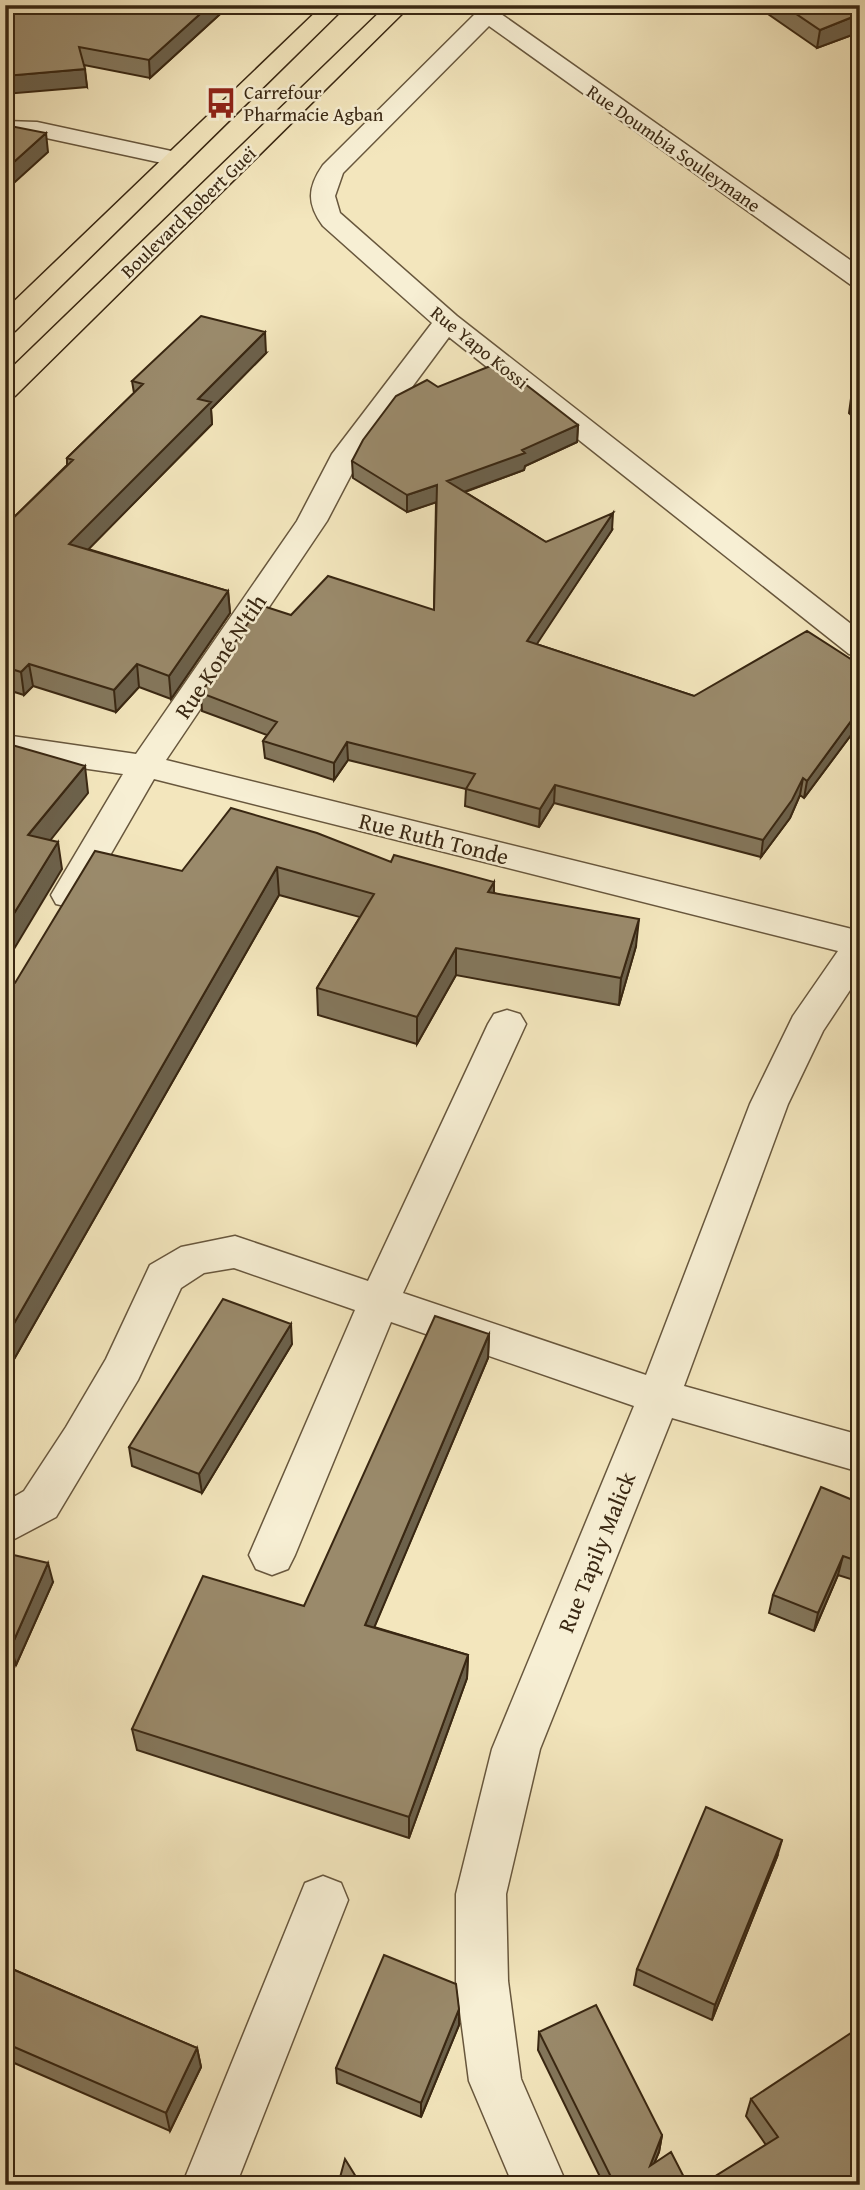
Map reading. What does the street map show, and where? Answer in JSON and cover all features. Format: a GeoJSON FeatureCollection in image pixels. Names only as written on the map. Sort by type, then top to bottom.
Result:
{"type":"FeatureCollection","features":[{"type":"Feature","properties":{"kind":"main road"},"geometry":{"type":"LineString","coordinates":[[5,325],[336,5]]}},
{"type":"Feature","properties":{"kind":"main road","name":"Boulevard Robert Gueï"},"geometry":{"type":"LineString","coordinates":[[5,390],[400,5]]}},
{"type":"Feature","properties":{"kind":"street","name":"Rue Doumbia Souleymane"},"geometry":{"type":"LineString","coordinates":[[493,11],[860,279]]}},
{"type":"Feature","properties":{"kind":"street","name":"Rue Yapo Kossi"},"geometry":{"type":"LineString","coordinates":[[493,11],[332,170],[322,189],[321,206],[332,221],[447,322],[860,647]]}},
{"type":"Feature","properties":{"kind":"street"},"geometry":{"type":"LineString","coordinates":[[5,128],[37,129],[176,159]]}},
{"type":"Feature","properties":{"kind":"street","name":"Rue Koné N'tih"},"geometry":{"type":"LineString","coordinates":[[51,926],[145,766],[312,520],[348,454],[447,322]]}},
{"type":"Feature","properties":{"kind":"street","name":"Rue Ruth Tonde"},"geometry":{"type":"LineString","coordinates":[[5,746],[145,766],[860,945]]}},
{"type":"Feature","properties":{"kind":"street","name":"Rue Tapily Malick"},"geometry":{"type":"LineString","coordinates":[[540,2185],[495,2081],[482,1981],[481,1894],[516,1749],[659,1397],[769,1104],[807,1026],[860,945]]}},
{"type":"Feature","properties":{"kind":"street"},"geometry":{"type":"LineString","coordinates":[[272,1555],[379,1301],[507,1024]]}},
{"type":"Feature","properties":{"kind":"street"},"geometry":{"type":"LineString","coordinates":[[5,1525],[40,1504],[123,1368],[165,1277],[195,1258],[235,1252],[659,1397],[860,1454]]}},
{"type":"Feature","properties":{"kind":"street"},"geometry":{"type":"LineString","coordinates":[[209,2185],[323,1900]]}},
{"type":"Feature","properties":{"kind":"building"},"geometry":{"type":"Polygon","coordinates":[[[5,5],[210,5],[149,60],[79,47],[85,69],[5,76],[5,5]]]}},
{"type":"Feature","properties":{"kind":"building"},"geometry":{"type":"Polygon","coordinates":[[[783,5],[860,5],[860,14],[820,30],[783,5]]]}},
{"type":"Feature","properties":{"kind":"building"},"geometry":{"type":"Polygon","coordinates":[[[5,125],[46,133],[5,170],[5,125]]]}},
{"type":"Feature","properties":{"kind":"building"},"geometry":{"type":"Polygon","coordinates":[[[201,316],[265,332],[198,399],[211,402],[69,544],[228,591],[169,676],[137,664],[114,690],[29,664],[21,672],[5,667],[5,526],[73,460],[67,458],[143,384],[132,381],[201,316]]]}},
{"type":"Feature","properties":{"kind":"building"},"geometry":{"type":"Polygon","coordinates":[[[498,363],[578,425],[522,450],[525,453],[447,481],[546,542],[613,513],[527,641],[694,696],[807,631],[860,665],[860,722],[854,717],[807,781],[803,778],[792,800],[763,840],[555,785],[540,809],[466,789],[475,774],[347,742],[334,763],[263,741],[277,722],[201,693],[260,605],[291,615],[328,576],[434,610],[437,485],[407,495],[352,461],[363,440],[396,396],[427,380],[438,387],[498,363]]]}},
{"type":"Feature","properties":{"kind":"building"},"geometry":{"type":"Polygon","coordinates":[[[860,387],[860,398],[852,391],[860,387]]]}},
{"type":"Feature","properties":{"kind":"building"},"geometry":{"type":"Polygon","coordinates":[[[5,743],[85,766],[28,835],[58,842],[5,928],[5,743]]]}},
{"type":"Feature","properties":{"kind":"building"},"geometry":{"type":"Polygon","coordinates":[[[231,808],[317,833],[391,862],[394,855],[494,882],[488,892],[639,919],[621,978],[456,948],[417,1017],[317,988],[374,894],[277,867],[5,1339],[5,986],[15,983],[95,851],[182,871],[231,808]]]}},
{"type":"Feature","properties":{"kind":"building"},"geometry":{"type":"Polygon","coordinates":[[[223,1299],[291,1324],[199,1474],[129,1447],[223,1299]]]}},
{"type":"Feature","properties":{"kind":"building"},"geometry":{"type":"Polygon","coordinates":[[[435,1316],[489,1334],[365,1625],[468,1655],[409,1817],[132,1729],[203,1576],[304,1606],[435,1316]]]}},
{"type":"Feature","properties":{"kind":"building"},"geometry":{"type":"Polygon","coordinates":[[[821,1487],[860,1503],[860,1562],[843,1556],[818,1613],[773,1595],[821,1487]]]}},
{"type":"Feature","properties":{"kind":"building"},"geometry":{"type":"Polygon","coordinates":[[[5,1553],[48,1563],[11,1647],[5,1645],[5,1553]]]}},
{"type":"Feature","properties":{"kind":"building"},"geometry":{"type":"Polygon","coordinates":[[[706,1807],[782,1840],[715,2005],[637,1969],[706,1807]]]}},
{"type":"Feature","properties":{"kind":"building"},"geometry":{"type":"Polygon","coordinates":[[[384,1955],[456,1984],[459,2009],[421,2103],[336,2068],[384,1955]]]}},
{"type":"Feature","properties":{"kind":"building"},"geometry":{"type":"Polygon","coordinates":[[[5,1966],[197,2048],[166,2113],[5,2043],[5,1966]]]}},
{"type":"Feature","properties":{"kind":"building"},"geometry":{"type":"Polygon","coordinates":[[[596,2005],[662,2135],[650,2166],[671,2152],[688,2185],[624,2185],[621,2180],[614,2183],[539,2032],[596,2005]]]}},
{"type":"Feature","properties":{"kind":"building"},"geometry":{"type":"Polygon","coordinates":[[[860,2027],[860,2177],[849,2185],[701,2185],[778,2137],[751,2099],[860,2027]]]}},
{"type":"Feature","properties":{"kind":"building"},"geometry":{"type":"Polygon","coordinates":[[[345,2159],[361,2185],[338,2185],[345,2159]]]}},
{"type":"Feature","properties":{"kind":"place","name":"Carrefour Pharmacie Agban"},"geometry":{"type":"Point","coordinates":[221,103]}}]}
